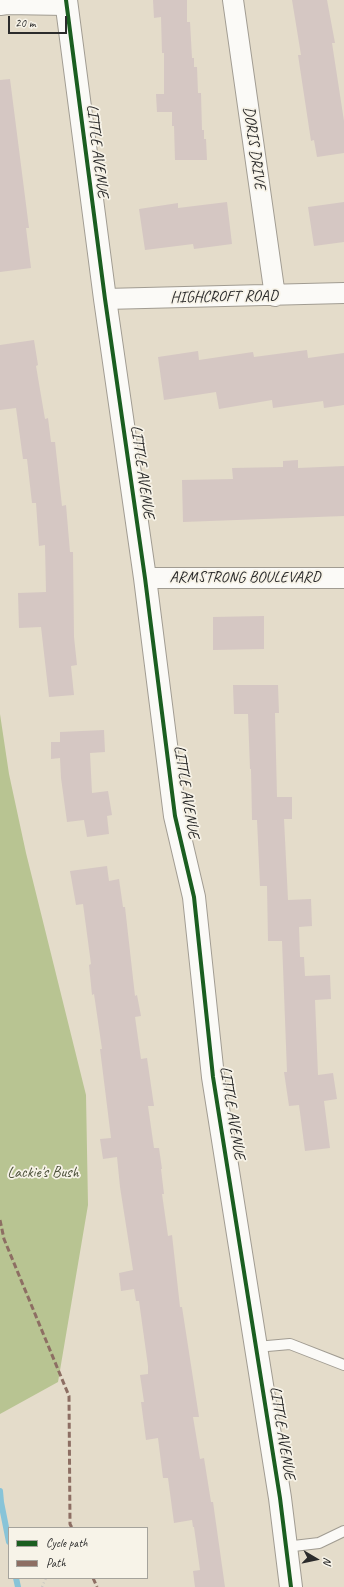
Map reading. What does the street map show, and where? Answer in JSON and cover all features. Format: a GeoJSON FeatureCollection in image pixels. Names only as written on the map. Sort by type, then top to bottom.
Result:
{"type":"FeatureCollection","features":[{"type":"Feature","properties":{"kind":"street","name":"DORIS DRIVE"},"geometry":{"type":"LineString","coordinates":[[233,0],[275,296]]}},
{"type":"Feature","properties":{"kind":"street"},"geometry":{"type":"LineString","coordinates":[[0,5],[66,3]]}},
{"type":"Feature","properties":{"kind":"street","name":"LITTLE AVENUE"},"geometry":{"type":"LineString","coordinates":[[66,3],[105,299],[145,578],[175,816],[194,897],[214,1077],[280,1498],[291,1587]]}},
{"type":"Feature","properties":{"kind":"street","name":"HIGHCROFT ROAD"},"geometry":{"type":"LineString","coordinates":[[105,299],[275,296],[344,293]]}},
{"type":"Feature","properties":{"kind":"street","name":"ARMSTRONG BOULEVARD"},"geometry":{"type":"LineString","coordinates":[[145,578],[344,578]]}},
{"type":"Feature","properties":{"kind":"lane"},"geometry":{"type":"LineString","coordinates":[[256,1347],[290,1344],[344,1365]]}},
{"type":"Feature","properties":{"kind":"lane"},"geometry":{"type":"LineString","coordinates":[[285,1547],[319,1543],[344,1531]]}},
{"type":"Feature","properties":{"kind":"green space","name":"Lackie's Bush"},"geometry":{"type":"Polygon","coordinates":[[[0,714],[9,774],[26,853],[86,1095],[88,1205],[58,1382],[0,1414],[0,714]]]}},
{"type":"Feature","properties":{"kind":"building"},"geometry":{"type":"Polygon","coordinates":[[[153,0],[187,0],[187,22],[190,22],[194,67],[197,67],[198,93],[201,93],[202,130],[204,130],[204,139],[206,139],[207,160],[175,160],[172,112],[157,112],[156,94],[164,94],[164,53],[162,53],[161,17],[154,18],[153,0]]]}},
{"type":"Feature","properties":{"kind":"building"},"geometry":{"type":"Polygon","coordinates":[[[292,0],[327,0],[335,43],[332,43],[344,121],[344,153],[317,157],[314,140],[311,141],[298,55],[301,55],[292,0]]]}},
{"type":"Feature","properties":{"kind":"building"},"geometry":{"type":"Polygon","coordinates":[[[10,79],[29,228],[26,228],[31,268],[0,272],[0,80],[10,79]]]}},
{"type":"Feature","properties":{"kind":"building"},"geometry":{"type":"Polygon","coordinates":[[[227,202],[232,244],[194,249],[193,244],[145,250],[139,209],[178,203],[178,208],[227,202]]]}},
{"type":"Feature","properties":{"kind":"building"},"geometry":{"type":"Polygon","coordinates":[[[344,202],[344,242],[314,246],[308,207],[344,202]]]}},
{"type":"Feature","properties":{"kind":"building"},"geometry":{"type":"Polygon","coordinates":[[[34,340],[38,365],[36,366],[45,419],[48,418],[51,442],[55,442],[62,506],[66,505],[70,552],[73,552],[74,637],[77,665],[71,666],[74,695],[49,697],[41,627],[19,628],[18,593],[46,592],[45,545],[39,546],[36,503],[32,503],[27,459],[23,459],[16,408],[0,410],[0,345],[34,340]]]}},
{"type":"Feature","properties":{"kind":"building"},"geometry":{"type":"Polygon","coordinates":[[[307,350],[308,358],[344,353],[344,405],[324,408],[323,401],[273,408],[272,400],[219,409],[216,392],[164,400],[158,357],[198,351],[199,360],[253,352],[254,357],[307,350]]]}},
{"type":"Feature","properties":{"kind":"building"},"geometry":{"type":"Polygon","coordinates":[[[298,460],[298,468],[344,466],[344,516],[183,522],[182,480],[233,479],[232,468],[283,467],[283,461],[298,460]]]}},
{"type":"Feature","properties":{"kind":"building"},"geometry":{"type":"Polygon","coordinates":[[[264,616],[264,649],[213,650],[213,617],[264,616]]]}},
{"type":"Feature","properties":{"kind":"building"},"geometry":{"type":"Polygon","coordinates":[[[233,685],[278,685],[279,713],[275,713],[277,797],[292,797],[292,819],[284,819],[288,900],[311,899],[312,926],[299,927],[300,957],[304,957],[305,976],[330,975],[331,999],[315,1000],[318,1075],[333,1073],[337,1099],[324,1101],[330,1148],[305,1151],[299,1105],[289,1106],[284,1072],[287,1072],[282,941],[268,941],[267,886],[260,886],[257,820],[252,820],[248,714],[234,714],[233,685]]]}},
{"type":"Feature","properties":{"kind":"building"},"geometry":{"type":"Polygon","coordinates":[[[104,730],[105,752],[90,753],[92,793],[108,791],[112,815],[107,816],[109,834],[87,837],[84,820],[67,822],[60,758],[51,759],[51,742],[60,742],[60,732],[104,730]]]}},
{"type":"Feature","properties":{"kind":"building"},"geometry":{"type":"Polygon","coordinates":[[[107,866],[109,881],[119,879],[123,907],[125,907],[135,996],[137,995],[141,1016],[135,1017],[141,1059],[147,1058],[154,1106],[148,1106],[154,1148],[159,1148],[164,1194],[162,1194],[168,1236],[172,1235],[180,1307],[182,1307],[199,1417],[193,1417],[200,1459],[204,1458],[211,1502],[213,1502],[225,1587],[195,1587],[193,1571],[200,1570],[192,1520],[174,1523],[168,1478],[163,1478],[158,1438],[146,1440],[141,1402],[144,1402],[140,1375],[148,1374],[148,1366],[139,1301],[136,1301],[134,1289],[121,1291],[119,1273],[133,1270],[120,1187],[117,1157],[103,1159],[100,1139],[111,1138],[100,1049],[102,1049],[94,994],[92,995],[89,965],[91,964],[83,904],[76,905],[70,871],[107,866]]]}},
{"type":"Feature","properties":{"kind":"waterway"},"geometry":{"type":"LineString","coordinates":[[0,1491],[8,1537]]}},
{"type":"Feature","properties":{"kind":"waterway"},"geometry":{"type":"LineString","coordinates":[[16,1579],[18,1587]]}},
{"type":"Feature","properties":{"kind":"marked path"},"geometry":{"type":"LineString","coordinates":[[0,1220],[4,1239],[69,1396],[70,1524],[72,1527]]}},
{"type":"Feature","properties":{"kind":"marked path"},"geometry":{"type":"LineString","coordinates":[[93,1579],[97,1587]]}},
{"type":"Feature","properties":{"kind":"cycle path"},"geometry":{"type":"LineString","coordinates":[[66,0],[105,299],[145,578],[175,816],[194,897],[213,1077],[280,1498],[291,1587]]}}]}
